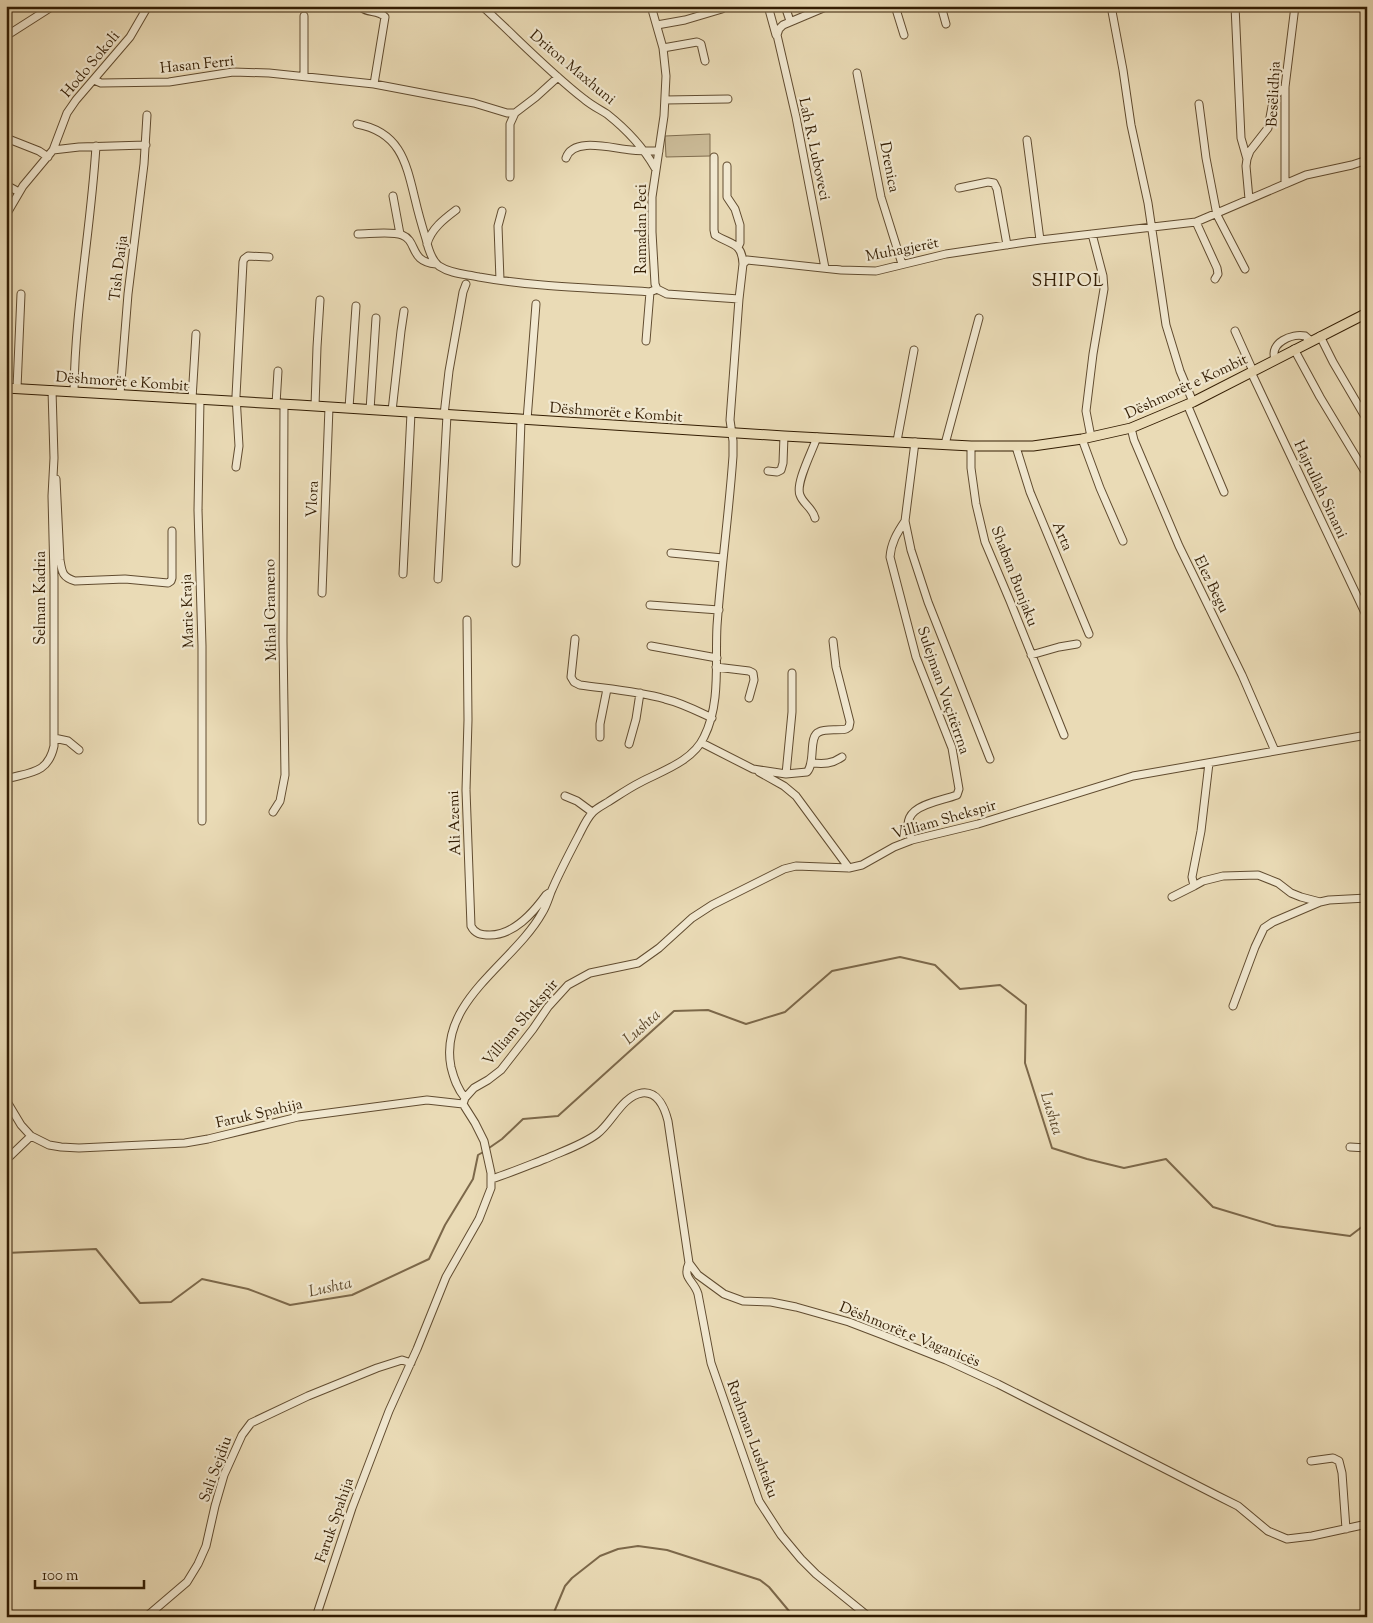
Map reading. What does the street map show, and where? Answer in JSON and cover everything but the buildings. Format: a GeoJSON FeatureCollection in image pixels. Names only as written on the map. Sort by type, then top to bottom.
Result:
{"type":"FeatureCollection","features":[{"type":"Feature","properties":{"kind":"main road","name":"Dëshmorët e Kombit"},"geometry":{"type":"LineString","coordinates":[[6,388],[732,433],[1016,447],[1086,438],[1131,428],[1190,403],[1367,313]]}},
{"type":"Feature","properties":{"kind":"street"},"geometry":{"type":"LineString","coordinates":[[6,36],[53,6]]}},
{"type":"Feature","properties":{"kind":"street","name":"Hodo Sokoli"},"geometry":{"type":"LineString","coordinates":[[6,214],[19,192],[50,154],[68,113],[76,100],[130,37],[148,6]]}},
{"type":"Feature","properties":{"kind":"street"},"geometry":{"type":"LineString","coordinates":[[360,6],[366,11],[378,12],[385,17],[374,84]]}},
{"type":"Feature","properties":{"kind":"street","name":"Driton Maxhuni"},"geometry":{"type":"LineString","coordinates":[[482,6],[558,77],[623,128],[644,151],[656,168]]}},
{"type":"Feature","properties":{"kind":"street","name":"Ramadan Peci"},"geometry":{"type":"LineString","coordinates":[[651,6],[663,48],[666,76],[664,116],[652,196],[654,291],[667,294],[739,299]]}},
{"type":"Feature","properties":{"kind":"street","name":"Lah R. Luboveci"},"geometry":{"type":"LineString","coordinates":[[768,6],[777,35],[796,118],[825,268]]}},
{"type":"Feature","properties":{"kind":"street"},"geometry":{"type":"LineString","coordinates":[[785,6],[790,21]]}},
{"type":"Feature","properties":{"kind":"street"},"geometry":{"type":"LineString","coordinates":[[777,35],[778,29],[790,21],[828,6]]}},
{"type":"Feature","properties":{"kind":"street"},"geometry":{"type":"LineString","coordinates":[[895,6],[904,35]]}},
{"type":"Feature","properties":{"kind":"street"},"geometry":{"type":"LineString","coordinates":[[941,6],[946,24]]}},
{"type":"Feature","properties":{"kind":"street"},"geometry":{"type":"LineString","coordinates":[[1111,6],[1151,227],[1166,325],[1190,403],[1224,492]]}},
{"type":"Feature","properties":{"kind":"street"},"geometry":{"type":"LineString","coordinates":[[1235,6],[1241,138],[1247,159]]}},
{"type":"Feature","properties":{"kind":"street","name":"Besëlidhja"},"geometry":{"type":"LineString","coordinates":[[1285,184],[1285,87],[1295,6]]}},
{"type":"Feature","properties":{"kind":"street"},"geometry":{"type":"LineString","coordinates":[[657,25],[685,20],[722,9]]}},
{"type":"Feature","properties":{"kind":"street"},"geometry":{"type":"LineString","coordinates":[[304,16],[304,76]]}},
{"type":"Feature","properties":{"kind":"street"},"geometry":{"type":"LineString","coordinates":[[663,48],[697,42],[703,48],[705,61]]}},
{"type":"Feature","properties":{"kind":"street","name":"Hasan Ferri"},"geometry":{"type":"LineString","coordinates":[[94,80],[106,83],[169,82],[233,72],[304,76],[374,84],[474,104],[507,113],[515,113]]}},
{"type":"Feature","properties":{"kind":"street","name":"Drenica"},"geometry":{"type":"LineString","coordinates":[[857,73],[881,197],[902,264]]}},
{"type":"Feature","properties":{"kind":"street"},"geometry":{"type":"LineString","coordinates":[[510,177],[510,124],[515,113],[536,98],[558,77]]}},
{"type":"Feature","properties":{"kind":"street"},"geometry":{"type":"LineString","coordinates":[[1249,199],[1247,159],[1250,151],[1268,128],[1274,96],[1285,87]]}},
{"type":"Feature","properties":{"kind":"street"},"geometry":{"type":"LineString","coordinates":[[664,100],[728,98]]}},
{"type":"Feature","properties":{"kind":"street"},"geometry":{"type":"LineString","coordinates":[[1199,104],[1206,158],[1217,214],[1245,269]]}},
{"type":"Feature","properties":{"kind":"street","name":"Tish Daija"},"geometry":{"type":"LineString","coordinates":[[120,394],[128,294],[146,145],[147,115]]}},
{"type":"Feature","properties":{"kind":"street"},"geometry":{"type":"LineString","coordinates":[[357,124],[382,133],[398,148],[405,161],[427,244],[436,264]]}},
{"type":"Feature","properties":{"kind":"street"},"geometry":{"type":"LineString","coordinates":[[6,138],[50,154],[56,151],[79,147],[146,145]]}},
{"type":"Feature","properties":{"kind":"street"},"geometry":{"type":"LineString","coordinates":[[1027,140],[1040,240]]}},
{"type":"Feature","properties":{"kind":"street"},"geometry":{"type":"LineString","coordinates":[[74,391],[78,318],[90,225],[96,146]]}},
{"type":"Feature","properties":{"kind":"street"},"geometry":{"type":"LineString","coordinates":[[566,158],[572,149],[581,146],[659,151]]}},
{"type":"Feature","properties":{"kind":"street"},"geometry":{"type":"LineString","coordinates":[[689,1263],[668,1122],[662,1105],[654,1096],[648,1093],[640,1093],[633,1096],[600,1132],[586,1141],[491,1176],[484,1141],[456,1084],[449,1048],[451,1035],[464,1007],[483,981],[534,926],[542,913],[572,848],[592,812],[625,791],[681,761],[698,748],[702,743],[712,718],[718,610],[730,487],[732,433],[730,420],[743,264],[742,251],[738,246],[715,235],[714,157]]}},
{"type":"Feature","properties":{"kind":"street","name":"Muhagjerët"},"geometry":{"type":"LineString","coordinates":[[743,264],[747,260],[753,260],[825,268],[876,271],[946,254],[1040,240],[1196,222],[1306,175],[1367,160]]}},
{"type":"Feature","properties":{"kind":"street"},"geometry":{"type":"LineString","coordinates":[[727,166],[727,197],[735,209],[740,225],[740,243],[738,246]]}},
{"type":"Feature","properties":{"kind":"street"},"geometry":{"type":"LineString","coordinates":[[959,188],[988,182],[994,184],[997,189],[1007,245]]}},
{"type":"Feature","properties":{"kind":"street"},"geometry":{"type":"LineString","coordinates":[[6,185],[19,192]]}},
{"type":"Feature","properties":{"kind":"street"},"geometry":{"type":"LineString","coordinates":[[393,196],[400,234]]}},
{"type":"Feature","properties":{"kind":"street"},"geometry":{"type":"LineString","coordinates":[[427,244],[432,232],[456,210]]}},
{"type":"Feature","properties":{"kind":"street"},"geometry":{"type":"LineString","coordinates":[[500,280],[498,226],[502,211]]}},
{"type":"Feature","properties":{"kind":"street"},"geometry":{"type":"LineString","coordinates":[[1196,222],[1217,268],[1218,274],[1215,279]]}},
{"type":"Feature","properties":{"kind":"street"},"geometry":{"type":"LineString","coordinates":[[358,234],[400,234],[407,238],[419,258],[454,272],[500,280],[654,291],[646,341]]}},
{"type":"Feature","properties":{"kind":"street"},"geometry":{"type":"LineString","coordinates":[[1092,234],[1103,276],[1104,289],[1093,354],[1086,412],[1086,438],[1100,488],[1123,540]]}},
{"type":"Feature","properties":{"kind":"street"},"geometry":{"type":"LineString","coordinates":[[236,467],[239,446],[236,402],[243,262],[248,256],[269,257]]}},
{"type":"Feature","properties":{"kind":"street"},"geometry":{"type":"LineString","coordinates":[[438,579],[449,371],[466,284]]}},
{"type":"Feature","properties":{"kind":"street"},"geometry":{"type":"LineString","coordinates":[[17,388],[21,294]]}},
{"type":"Feature","properties":{"kind":"street"},"geometry":{"type":"LineString","coordinates":[[316,406],[320,300]]}},
{"type":"Feature","properties":{"kind":"street"},"geometry":{"type":"LineString","coordinates":[[516,563],[524,420],[536,304]]}},
{"type":"Feature","properties":{"kind":"street"},"geometry":{"type":"LineString","coordinates":[[349,408],[356,306]]}},
{"type":"Feature","properties":{"kind":"street"},"geometry":{"type":"LineString","coordinates":[[392,411],[404,311]]}},
{"type":"Feature","properties":{"kind":"street"},"geometry":{"type":"LineString","coordinates":[[370,410],[376,318]]}},
{"type":"Feature","properties":{"kind":"street"},"geometry":{"type":"LineString","coordinates":[[945,444],[978,318]]}},
{"type":"Feature","properties":{"kind":"street","name":"Hajrullah Sinani"},"geometry":{"type":"LineString","coordinates":[[1234,331],[1367,617]]}},
{"type":"Feature","properties":{"kind":"street","name":"Marie Kraja"},"geometry":{"type":"LineString","coordinates":[[196,334],[203,690],[202,821]]}},
{"type":"Feature","properties":{"kind":"street"},"geometry":{"type":"LineString","coordinates":[[1275,359],[1273,354],[1274,348],[1290,337],[1296,335],[1305,336],[1311,342]]}},
{"type":"Feature","properties":{"kind":"street"},"geometry":{"type":"LineString","coordinates":[[1320,336],[1367,420]]}},
{"type":"Feature","properties":{"kind":"street"},"geometry":{"type":"LineString","coordinates":[[1294,349],[1367,475]]}},
{"type":"Feature","properties":{"kind":"street"},"geometry":{"type":"LineString","coordinates":[[897,441],[914,350]]}},
{"type":"Feature","properties":{"kind":"street"},"geometry":{"type":"LineString","coordinates":[[278,371],[280,404]]}},
{"type":"Feature","properties":{"kind":"street","name":"Selman Kadria"},"geometry":{"type":"LineString","coordinates":[[52,390],[60,560],[62,572],[67,578],[75,581],[125,579],[168,583],[172,578],[172,531]]}},
{"type":"Feature","properties":{"kind":"street","name":"Mihal Grameno"},"geometry":{"type":"LineString","coordinates":[[273,812],[280,801],[285,776],[280,404]]}},
{"type":"Feature","properties":{"kind":"street","name":"Vlora"},"geometry":{"type":"LineString","coordinates":[[322,593],[329,407]]}},
{"type":"Feature","properties":{"kind":"street"},"geometry":{"type":"LineString","coordinates":[[403,574],[412,413]]}},
{"type":"Feature","properties":{"kind":"street","name":"Elez Begu"},"geometry":{"type":"LineString","coordinates":[[1131,428],[1134,440],[1179,546],[1242,676],[1275,751]]}},
{"type":"Feature","properties":{"kind":"street"},"geometry":{"type":"LineString","coordinates":[[768,471],[777,472],[781,470],[784,436]]}},
{"type":"Feature","properties":{"kind":"street"},"geometry":{"type":"LineString","coordinates":[[815,518],[814,512],[803,500],[799,491],[804,469],[817,437]]}},
{"type":"Feature","properties":{"kind":"street","name":"Sulejman Vuçitërrna"},"geometry":{"type":"LineString","coordinates":[[915,442],[905,521],[911,550],[928,602],[990,759]]}},
{"type":"Feature","properties":{"kind":"street","name":"Shaban Bunjaku"},"geometry":{"type":"LineString","coordinates":[[971,446],[973,486],[985,542],[1064,735]]}},
{"type":"Feature","properties":{"kind":"street","name":"Arta"},"geometry":{"type":"LineString","coordinates":[[1016,447],[1030,492],[1089,634]]}},
{"type":"Feature","properties":{"kind":"street","name":"Selman Kadria"},"geometry":{"type":"LineString","coordinates":[[6,779],[46,766],[52,754],[54,738],[52,496],[54,458]]}},
{"type":"Feature","properties":{"kind":"street","name":"Sulejman Vuçitërrna"},"geometry":{"type":"LineString","coordinates":[[905,521],[896,534],[890,557],[916,657],[952,748],[959,789],[957,795],[928,803],[916,810],[908,825],[912,840]]}},
{"type":"Feature","properties":{"kind":"street"},"geometry":{"type":"LineString","coordinates":[[671,553],[723,558]]}},
{"type":"Feature","properties":{"kind":"street"},"geometry":{"type":"LineString","coordinates":[[650,605],[718,610]]}},
{"type":"Feature","properties":{"kind":"street","name":"Ali Azemi"},"geometry":{"type":"LineString","coordinates":[[467,620],[468,720],[466,790],[471,926],[478,934],[494,935],[503,933],[526,918],[546,895],[550,893]]}},
{"type":"Feature","properties":{"kind":"street"},"geometry":{"type":"LineString","coordinates":[[574,639],[571,676],[574,682],[580,685],[640,693],[679,703],[712,718]]}},
{"type":"Feature","properties":{"kind":"street"},"geometry":{"type":"LineString","coordinates":[[702,743],[747,767],[786,774],[807,772],[812,763],[815,734],[819,731],[846,730],[850,722],[836,668],[833,641]]}},
{"type":"Feature","properties":{"kind":"street"},"geometry":{"type":"LineString","coordinates":[[1031,655],[1060,646],[1076,644]]}},
{"type":"Feature","properties":{"kind":"street"},"geometry":{"type":"LineString","coordinates":[[651,646],[716,658]]}},
{"type":"Feature","properties":{"kind":"street"},"geometry":{"type":"LineString","coordinates":[[716,666],[753,673],[754,680],[749,698]]}},
{"type":"Feature","properties":{"kind":"street"},"geometry":{"type":"LineString","coordinates":[[786,774],[792,712],[792,673]]}},
{"type":"Feature","properties":{"kind":"street"},"geometry":{"type":"LineString","coordinates":[[600,737],[600,724],[607,689]]}},
{"type":"Feature","properties":{"kind":"street"},"geometry":{"type":"LineString","coordinates":[[629,744],[636,719],[640,693]]}},
{"type":"Feature","properties":{"kind":"street","name":"Villiam Shekspir"},"geometry":{"type":"LineString","coordinates":[[464,1101],[474,1088],[500,1070],[548,1007],[568,985],[590,973],[638,963],[659,948],[692,918],[712,905],[784,869],[796,866],[849,868],[862,865],[894,847],[912,840],[978,824],[1126,778],[1367,735]]}},
{"type":"Feature","properties":{"kind":"street"},"geometry":{"type":"LineString","coordinates":[[54,738],[68,741],[79,750]]}},
{"type":"Feature","properties":{"kind":"street"},"geometry":{"type":"LineString","coordinates":[[812,763],[827,764],[842,757]]}},
{"type":"Feature","properties":{"kind":"street"},"geometry":{"type":"LineString","coordinates":[[1194,886],[1192,877],[1201,831],[1209,763]]}},
{"type":"Feature","properties":{"kind":"street"},"geometry":{"type":"LineString","coordinates":[[758,770],[761,774],[784,786],[796,796],[849,868]]}},
{"type":"Feature","properties":{"kind":"street"},"geometry":{"type":"LineString","coordinates":[[565,796],[577,801],[592,812]]}},
{"type":"Feature","properties":{"kind":"street"},"geometry":{"type":"LineString","coordinates":[[1172,897],[1203,881],[1223,876],[1258,875],[1278,883],[1291,893],[1320,902]]}},
{"type":"Feature","properties":{"kind":"street"},"geometry":{"type":"LineString","coordinates":[[1233,1006],[1264,928],[1273,922],[1320,902],[1367,898]]}},
{"type":"Feature","properties":{"kind":"street","name":"Faruk Spahija"},"geometry":{"type":"LineString","coordinates":[[6,1100],[20,1125],[31,1136],[49,1145],[61,1147],[185,1144],[315,1114],[427,1100],[464,1101]]}},
{"type":"Feature","properties":{"kind":"street"},"geometry":{"type":"LineString","coordinates":[[6,1160],[31,1136]]}},
{"type":"Feature","properties":{"kind":"street"},"geometry":{"type":"LineString","coordinates":[[1350,1147],[1367,1148]]}},
{"type":"Feature","properties":{"kind":"street","name":"Faruk Spahija"},"geometry":{"type":"LineString","coordinates":[[316,1617],[355,1499],[389,1411],[446,1277],[479,1219],[491,1188],[491,1176]]}},
{"type":"Feature","properties":{"kind":"street","name":"Dëshmorët e Vaganicës"},"geometry":{"type":"LineString","coordinates":[[689,1263],[705,1281],[733,1298],[743,1301],[783,1304],[849,1322],[883,1334],[969,1371],[1216,1494],[1238,1506],[1258,1524],[1279,1536],[1287,1539],[1304,1538],[1367,1524]]}},
{"type":"Feature","properties":{"kind":"street","name":"Rrahman Lushtaku"},"geometry":{"type":"LineString","coordinates":[[689,1263],[686,1272],[696,1287],[698,1294],[711,1363],[759,1500],[781,1535],[801,1559],[816,1574],[869,1617]]}},
{"type":"Feature","properties":{"kind":"street","name":"Sali Sejdiu"},"geometry":{"type":"LineString","coordinates":[[146,1617],[187,1582],[198,1564],[206,1546],[224,1475],[242,1435],[251,1422],[377,1368],[402,1360],[411,1362]]}},
{"type":"Feature","properties":{"kind":"street"},"geometry":{"type":"LineString","coordinates":[[1311,1461],[1333,1458],[1339,1461],[1342,1473],[1346,1529]]}},
{"type":"Feature","properties":{"kind":"shaded area"},"geometry":{"type":"Polygon","coordinates":[[[710,134],[710,156],[666,157],[665,136],[710,134]]]}},
{"type":"Feature","properties":{"kind":"waterway","name":"Lushta"},"geometry":{"type":"LineString","coordinates":[[489,1148],[502,1139],[523,1119],[558,1116],[674,1011],[708,1010],[746,1024],[785,1012],[832,971],[900,957],[935,965],[960,989],[1000,985],[1026,1005],[1025,1063],[1052,1148],[1124,1168],[1166,1159],[1213,1207],[1276,1226],[1350,1236],[1367,1223]]}},
{"type":"Feature","properties":{"kind":"waterway","name":"Lushta"},"geometry":{"type":"LineString","coordinates":[[6,1253],[96,1249],[140,1303],[171,1302],[202,1279],[248,1289],[290,1305],[352,1295],[429,1259],[445,1225],[473,1179],[478,1155],[485,1151]]}},
{"type":"Feature","properties":{"kind":"waterway"},"geometry":{"type":"LineString","coordinates":[[552,1617],[565,1586],[572,1578],[600,1556],[618,1549],[638,1546],[667,1550],[760,1580],[769,1587],[794,1617]]}},
{"type":"Feature","properties":{"kind":"district","name":"SHIPOL"},"geometry":{"type":"Point","coordinates":[1068,280]}}]}
